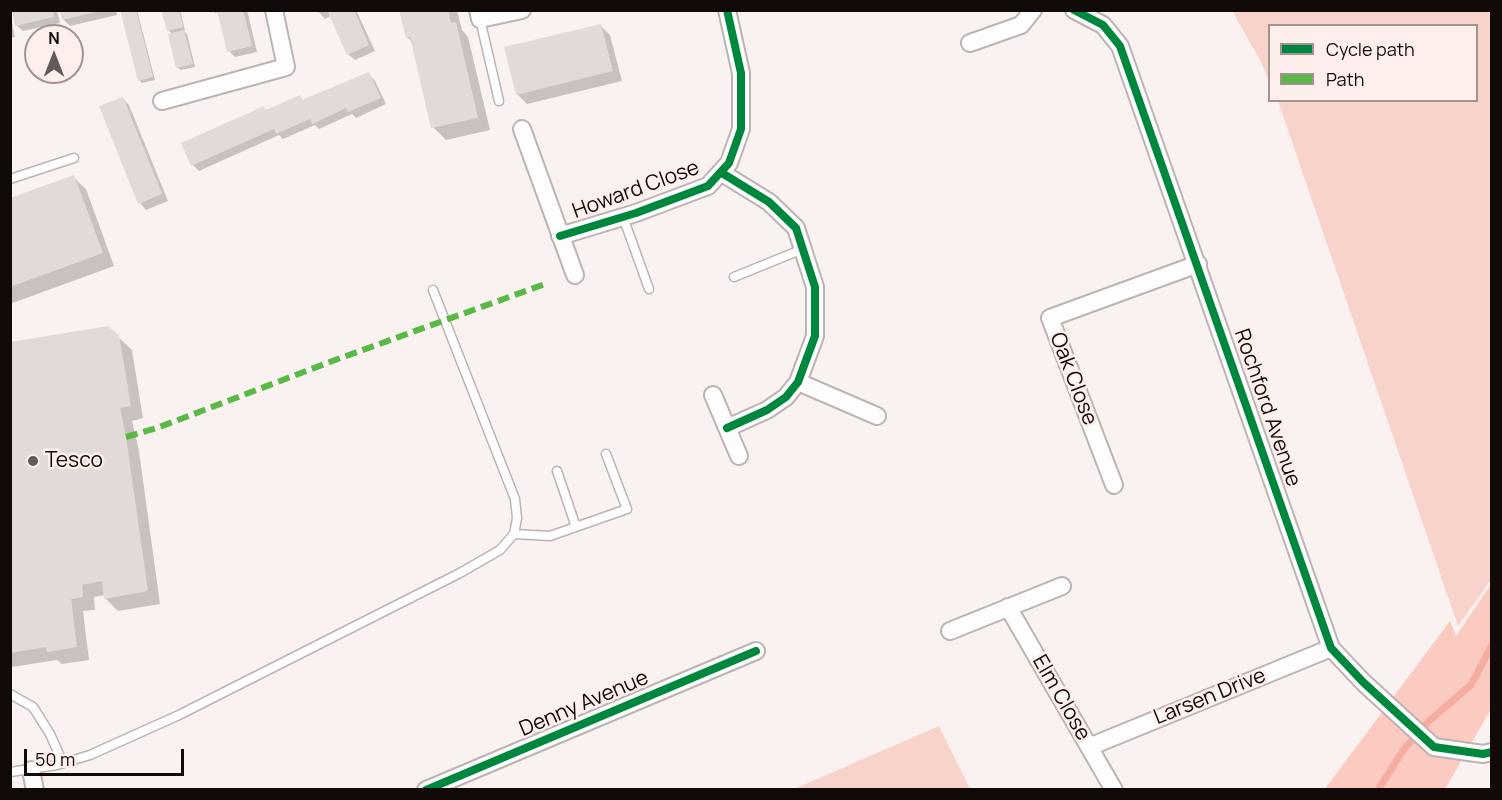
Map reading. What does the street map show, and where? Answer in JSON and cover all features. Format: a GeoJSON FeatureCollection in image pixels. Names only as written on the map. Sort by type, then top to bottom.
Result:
{"type":"FeatureCollection","features":[{"type":"Feature","properties":{"kind":"street"},"geometry":{"type":"LineString","coordinates":[[162,101],[286,67],[274,10]]}},
{"type":"Feature","properties":{"kind":"street"},"geometry":{"type":"LineString","coordinates":[[479,15],[522,10]]}},
{"type":"Feature","properties":{"kind":"street","name":"Howard Close"},"geometry":{"type":"LineString","coordinates":[[560,236],[623,217],[708,186],[722,173],[729,163],[741,129],[741,73],[727,10]]}},
{"type":"Feature","properties":{"kind":"street"},"geometry":{"type":"LineString","coordinates":[[970,44],[1021,25],[1033,10]]}},
{"type":"Feature","properties":{"kind":"street","name":"Rochford Avenue"},"geometry":{"type":"LineString","coordinates":[[1074,10],[1102,25],[1120,46],[1331,648],[1434,747],[1483,754],[1491,752]]}},
{"type":"Feature","properties":{"kind":"street","name":"Howard Close"},"geometry":{"type":"LineString","coordinates":[[522,129],[575,275]]}},
{"type":"Feature","properties":{"kind":"street","name":"Howard Close"},"geometry":{"type":"LineString","coordinates":[[722,173],[769,202],[796,228],[815,287],[815,336],[798,382],[786,397],[767,410],[727,428]]}},
{"type":"Feature","properties":{"kind":"street","name":"Oak Close"},"geometry":{"type":"LineString","coordinates":[[1114,485],[1050,318],[1198,264]]}},
{"type":"Feature","properties":{"kind":"street"},"geometry":{"type":"LineString","coordinates":[[798,382],[877,416]]}},
{"type":"Feature","properties":{"kind":"street"},"geometry":{"type":"LineString","coordinates":[[713,395],[739,456]]}},
{"type":"Feature","properties":{"kind":"street"},"geometry":{"type":"LineString","coordinates":[[950,631],[1062,586]]}},
{"type":"Feature","properties":{"kind":"street","name":"Elm Close"},"geometry":{"type":"LineString","coordinates":[[1008,607],[1114,789]]}},
{"type":"Feature","properties":{"kind":"street","name":"Larsen Drive"},"geometry":{"type":"LineString","coordinates":[[1089,747],[1331,648]]}},
{"type":"Feature","properties":{"kind":"street","name":"Denny Avenue"},"geometry":{"type":"LineString","coordinates":[[426,789],[756,651]]}},
{"type":"Feature","properties":{"kind":"street"},"geometry":{"type":"LineString","coordinates":[[31,770],[35,789]]}},
{"type":"Feature","properties":{"kind":"lane"},"geometry":{"type":"LineString","coordinates":[[479,15],[499,101]]}},
{"type":"Feature","properties":{"kind":"lane"},"geometry":{"type":"LineString","coordinates":[[10,179],[74,158]]}},
{"type":"Feature","properties":{"kind":"lane"},"geometry":{"type":"LineString","coordinates":[[623,217],[650,289]]}},
{"type":"Feature","properties":{"kind":"lane"},"geometry":{"type":"LineString","coordinates":[[734,277],[802,249]]}},
{"type":"Feature","properties":{"kind":"lane"},"geometry":{"type":"LineString","coordinates":[[10,772],[31,770],[90,755],[179,715],[382,614],[500,550],[514,534],[517,518],[515,499],[433,290]]}},
{"type":"Feature","properties":{"kind":"lane"},"geometry":{"type":"LineString","coordinates":[[514,534],[550,536],[627,508],[606,454]]}},
{"type":"Feature","properties":{"kind":"lane"},"geometry":{"type":"LineString","coordinates":[[557,471],[576,527]]}},
{"type":"Feature","properties":{"kind":"lane"},"geometry":{"type":"LineString","coordinates":[[10,694],[33,707],[50,734],[63,763]]}},
{"type":"Feature","properties":{"kind":"shaded area"},"geometry":{"type":"Polygon","coordinates":[[[1233,11],[1491,11],[1491,580],[1458,626],[1278,102],[1478,102],[1478,24],[1268,24],[1268,79],[1233,11]]]}},
{"type":"Feature","properties":{"kind":"shaded area"},"geometry":{"type":"Polygon","coordinates":[[[1491,584],[1491,709],[1445,789],[1324,790],[1450,621],[1456,636],[1491,584]]]}},
{"type":"Feature","properties":{"kind":"shaded area"},"geometry":{"type":"Polygon","coordinates":[[[939,726],[970,789],[794,789],[939,726]]]}},
{"type":"Feature","properties":{"kind":"building"},"geometry":{"type":"Polygon","coordinates":[[[12,10],[53,10],[54,17],[15,26],[12,10]]]}},
{"type":"Feature","properties":{"kind":"building"},"geometry":{"type":"Polygon","coordinates":[[[60,10],[99,10],[100,11],[62,20],[60,10]]]}},
{"type":"Feature","properties":{"kind":"building"},"geometry":{"type":"Polygon","coordinates":[[[120,10],[136,10],[153,77],[138,81],[120,10]]]}},
{"type":"Feature","properties":{"kind":"building"},"geometry":{"type":"Polygon","coordinates":[[[161,10],[179,10],[183,27],[167,31],[161,10]]]}},
{"type":"Feature","properties":{"kind":"building"},"geometry":{"type":"Polygon","coordinates":[[[217,10],[243,10],[252,46],[227,52],[217,10]]]}},
{"type":"Feature","properties":{"kind":"building"},"geometry":{"type":"Polygon","coordinates":[[[327,10],[354,10],[369,45],[347,55],[327,10]]]}},
{"type":"Feature","properties":{"kind":"building"},"geometry":{"type":"Polygon","coordinates":[[[399,10],[448,10],[451,23],[456,22],[478,118],[431,128],[410,37],[406,38],[399,10]]]}},
{"type":"Feature","properties":{"kind":"building"},"geometry":{"type":"Polygon","coordinates":[[[601,24],[613,71],[516,95],[504,47],[601,24]]]}},
{"type":"Feature","properties":{"kind":"building"},"geometry":{"type":"Polygon","coordinates":[[[184,30],[193,64],[176,68],[168,34],[184,30]]]}},
{"type":"Feature","properties":{"kind":"building"},"geometry":{"type":"Polygon","coordinates":[[[369,72],[381,98],[348,112],[346,108],[312,124],[310,119],[276,134],[274,129],[191,166],[181,143],[264,106],[266,110],[300,95],[302,100],[369,72]]]}},
{"type":"Feature","properties":{"kind":"building"},"geometry":{"type":"Polygon","coordinates":[[[123,97],[162,194],[138,204],[99,106],[123,97]]]}},
{"type":"Feature","properties":{"kind":"building"},"geometry":{"type":"Polygon","coordinates":[[[74,175],[103,253],[10,287],[10,198],[74,175]]]}},
{"type":"Feature","properties":{"kind":"building"},"geometry":{"type":"Polygon","coordinates":[[[108,326],[119,335],[131,406],[120,408],[148,591],[104,599],[102,581],[82,585],[83,597],[71,599],[77,647],[47,652],[46,647],[10,653],[10,342],[108,326]]]}},
{"type":"Feature","properties":{"kind":"waterway"},"geometry":{"type":"LineString","coordinates":[[1378,790],[1404,749],[1429,721],[1471,685],[1492,645]]}},
{"type":"Feature","properties":{"kind":"marked path"},"geometry":{"type":"LineString","coordinates":[[126,437],[157,428],[335,360],[545,284]]}},
{"type":"Feature","properties":{"kind":"cycle path"},"geometry":{"type":"LineString","coordinates":[[560,236],[636,213],[708,186],[729,163],[741,129],[741,73],[727,10]]}},
{"type":"Feature","properties":{"kind":"cycle path"},"geometry":{"type":"LineString","coordinates":[[1074,10],[1103,25],[1120,46],[1331,648],[1363,682],[1434,747],[1483,754],[1492,752]]}},
{"type":"Feature","properties":{"kind":"cycle path"},"geometry":{"type":"LineString","coordinates":[[722,173],[769,202],[796,228],[815,287],[815,336],[798,382],[786,397],[767,410],[727,428]]}},
{"type":"Feature","properties":{"kind":"cycle path"},"geometry":{"type":"LineString","coordinates":[[426,790],[756,651]]}},
{"type":"Feature","properties":{"kind":"place","name":"Tesco"},"geometry":{"type":"Point","coordinates":[33,461]}}]}
